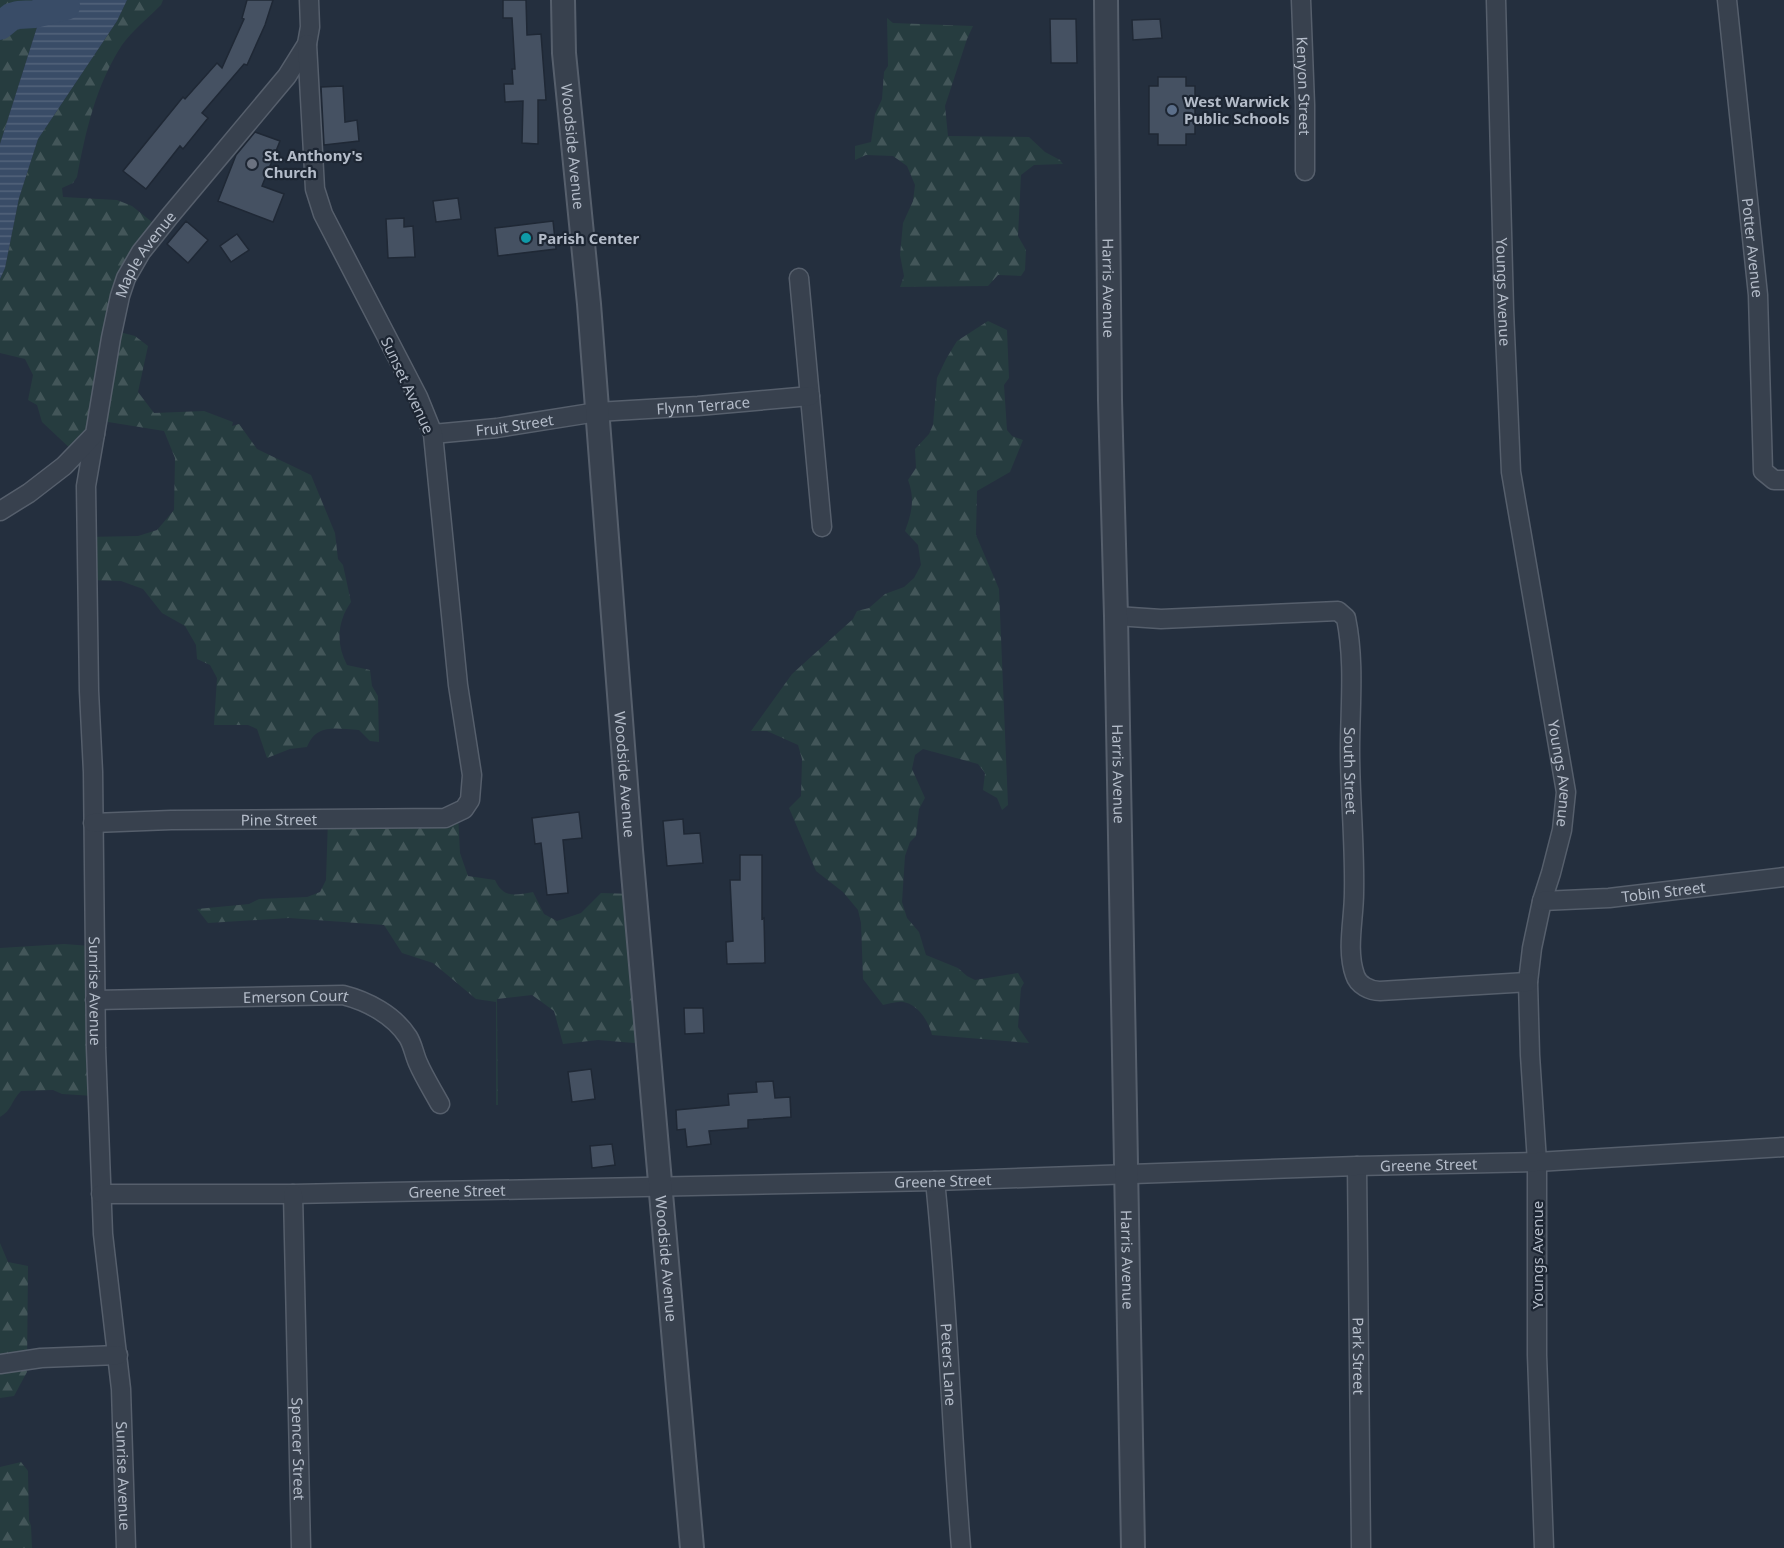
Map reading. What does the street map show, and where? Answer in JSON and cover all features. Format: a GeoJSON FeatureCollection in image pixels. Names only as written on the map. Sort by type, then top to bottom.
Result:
{"type":"FeatureCollection","features":[{"type":"Feature","properties":{"kind":"street","name":"Maple Avenue"},"geometry":{"type":"LineString","coordinates":[[95,434],[111,338],[126,278],[141,252],[287,76],[307,44],[310,27],[309,0]]}},
{"type":"Feature","properties":{"kind":"street","name":"Woodside Avenue"},"geometry":{"type":"LineString","coordinates":[[563,0],[564,53],[589,304],[631,850],[692,1548]]}},
{"type":"Feature","properties":{"kind":"street","name":"Harris Avenue"},"geometry":{"type":"LineString","coordinates":[[1106,0],[1110,400],[1133,1548]]}},
{"type":"Feature","properties":{"kind":"street","name":"Kenyon Street"},"geometry":{"type":"LineString","coordinates":[[1301,0],[1305,171]]}},
{"type":"Feature","properties":{"kind":"street","name":"Youngs Avenue"},"geometry":{"type":"LineString","coordinates":[[1496,0],[1504,310],[1511,472],[1566,792],[1562,830],[1542,901],[1532,948],[1528,982],[1537,1162],[1537,1355],[1544,1548]]}},
{"type":"Feature","properties":{"kind":"street","name":"Potter Avenue"},"geometry":{"type":"LineString","coordinates":[[1728,0],[1758,295],[1763,471],[1774,480],[1784,480]]}},
{"type":"Feature","properties":{"kind":"street","name":"Sunset Avenue"},"geometry":{"type":"LineString","coordinates":[[307,44],[315,189],[323,214],[418,397],[433,434],[458,685],[472,775],[471,800],[464,809]]}},
{"type":"Feature","properties":{"kind":"street"},"geometry":{"type":"LineString","coordinates":[[799,278],[822,527]]}},
{"type":"Feature","properties":{"kind":"street","name":"Flynn Terrace"},"geometry":{"type":"LineString","coordinates":[[597,412],[810,396]]}},
{"type":"Feature","properties":{"kind":"street","name":"Fruit Street"},"geometry":{"type":"LineString","coordinates":[[433,434],[497,428],[597,412]]}},
{"type":"Feature","properties":{"kind":"street"},"geometry":{"type":"LineString","coordinates":[[0,511],[29,493],[64,466],[95,434]]}},
{"type":"Feature","properties":{"kind":"street","name":"Sunrise Avenue"},"geometry":{"type":"LineString","coordinates":[[95,434],[86,486],[95,1000],[101,1194],[122,1400],[126,1548]]}},
{"type":"Feature","properties":{"kind":"street","name":"South Street"},"geometry":{"type":"LineString","coordinates":[[1116,616],[1161,619],[1338,611],[1346,618],[1352,653],[1350,751],[1354,895],[1352,965],[1356,979],[1373,991],[1528,982]]}},
{"type":"Feature","properties":{"kind":"street","name":"Pine Street"},"geometry":{"type":"LineString","coordinates":[[93,823],[171,820],[445,818],[464,809]]}},
{"type":"Feature","properties":{"kind":"street","name":"Tobin Street"},"geometry":{"type":"LineString","coordinates":[[1542,901],[1609,898],[1784,877]]}},
{"type":"Feature","properties":{"kind":"street","name":"Emerson Court"},"geometry":{"type":"LineString","coordinates":[[95,1000],[332,995],[360,999],[383,1012],[406,1035],[440,1104]]}},
{"type":"Feature","properties":{"kind":"street","name":"Greene Street"},"geometry":{"type":"LineString","coordinates":[[101,1194],[293,1194],[935,1181],[1537,1162],[1784,1147]]}},
{"type":"Feature","properties":{"kind":"street","name":"Park Street"},"geometry":{"type":"LineString","coordinates":[[1357,1166],[1361,1548]]}},
{"type":"Feature","properties":{"kind":"street","name":"Peters Lane"},"geometry":{"type":"LineString","coordinates":[[935,1181],[942,1245],[954,1467],[961,1548]]}},
{"type":"Feature","properties":{"kind":"street","name":"Spencer Street"},"geometry":{"type":"LineString","coordinates":[[293,1194],[301,1548]]}},
{"type":"Feature","properties":{"kind":"street"},"geometry":{"type":"LineString","coordinates":[[0,1364],[41,1358],[118,1355]]}},
{"type":"Feature","properties":{"kind":"green space"},"geometry":{"type":"Polygon","coordinates":[[[0,0],[53,0],[38,24],[0,144],[0,0]]]}},
{"type":"Feature","properties":{"kind":"green space"},"geometry":{"type":"Polygon","coordinates":[[[127,0],[163,0],[161,5],[126,40],[113,60],[93,108],[77,177],[73,183],[62,188],[63,197],[117,200],[132,206],[157,226],[112,330],[135,336],[148,346],[138,392],[154,413],[204,411],[233,422],[232,426],[239,424],[257,449],[311,475],[335,533],[338,559],[343,565],[351,602],[341,625],[340,641],[343,657],[347,665],[370,670],[372,686],[378,696],[379,742],[370,741],[359,730],[328,729],[316,734],[307,747],[290,749],[267,758],[257,729],[248,725],[214,725],[217,678],[210,665],[197,659],[196,645],[185,626],[162,613],[143,589],[121,581],[87,580],[86,537],[138,536],[157,530],[174,510],[175,458],[164,431],[102,421],[74,452],[42,422],[37,405],[28,400],[33,375],[25,359],[0,353],[0,279],[5,268],[19,198],[38,139],[117,21],[127,0]]]}},
{"type":"Feature","properties":{"kind":"green space"},"geometry":{"type":"Polygon","coordinates":[[[887,18],[893,23],[973,26],[945,106],[948,136],[1029,137],[1063,164],[1034,165],[1021,175],[1018,236],[1026,250],[1025,270],[1021,276],[998,275],[988,286],[900,287],[904,276],[900,255],[903,223],[913,201],[915,185],[907,166],[893,156],[866,155],[855,160],[855,146],[871,142],[875,114],[882,99],[884,72],[888,66],[887,18]]]}},
{"type":"Feature","properties":{"kind":"green space"},"geometry":{"type":"Polygon","coordinates":[[[988,321],[1007,330],[1009,378],[1004,385],[1007,430],[1012,436],[1023,440],[1010,472],[977,491],[976,535],[999,589],[1008,805],[1002,810],[997,798],[983,790],[985,773],[978,764],[923,749],[915,755],[912,769],[925,798],[919,809],[916,836],[910,842],[905,856],[902,902],[907,918],[919,932],[926,955],[958,968],[975,980],[1018,973],[1024,983],[1021,988],[1018,1027],[1029,1043],[932,1035],[925,1019],[913,1006],[901,1002],[883,1005],[863,979],[861,923],[858,910],[843,892],[816,871],[789,808],[801,796],[802,759],[798,745],[767,731],[751,731],[792,674],[853,619],[857,611],[869,608],[885,594],[904,587],[914,578],[921,565],[918,545],[905,531],[912,506],[908,480],[916,468],[915,449],[929,434],[933,425],[937,378],[946,359],[957,341],[988,321]]]}},
{"type":"Feature","properties":{"kind":"green space"},"geometry":{"type":"Polygon","coordinates":[[[458,813],[460,853],[468,876],[495,880],[506,893],[533,892],[544,914],[557,921],[581,913],[601,893],[633,894],[646,1044],[598,1040],[563,1044],[554,1011],[532,995],[497,999],[498,1105],[496,1105],[496,1002],[476,999],[433,963],[402,953],[384,925],[289,918],[208,923],[197,909],[249,904],[259,899],[307,897],[320,892],[326,880],[328,819],[458,813]]]}},
{"type":"Feature","properties":{"kind":"green space"},"geometry":{"type":"Polygon","coordinates":[[[64,944],[91,946],[94,1096],[62,1094],[53,1090],[21,1091],[0,1117],[0,948],[64,944]]]}},
{"type":"Feature","properties":{"kind":"green space"},"geometry":{"type":"Polygon","coordinates":[[[0,1243],[8,1262],[28,1266],[27,1372],[14,1396],[0,1398],[0,1243]]]}},
{"type":"Feature","properties":{"kind":"green space"},"geometry":{"type":"Polygon","coordinates":[[[21,1462],[28,1471],[32,1548],[0,1548],[0,1467],[21,1462]]]}},
{"type":"Feature","properties":{"kind":"water"},"geometry":{"type":"Polygon","coordinates":[[[53,0],[127,0],[117,21],[38,139],[19,198],[5,268],[0,279],[0,144],[38,24],[53,0]]]}},
{"type":"Feature","properties":{"kind":"building"},"geometry":{"type":"Polygon","coordinates":[[[247,0],[273,0],[265,25],[247,65],[244,64],[202,113],[208,118],[183,149],[180,146],[146,189],[123,171],[183,97],[185,99],[217,63],[222,68],[244,19],[242,18],[247,0]]]}},
{"type":"Feature","properties":{"kind":"building"},"geometry":{"type":"Polygon","coordinates":[[[503,0],[526,0],[527,35],[541,34],[546,100],[538,100],[538,144],[522,143],[523,101],[505,102],[504,84],[513,84],[512,69],[515,69],[512,18],[503,18],[503,0]]]}},
{"type":"Feature","properties":{"kind":"building"},"geometry":{"type":"Polygon","coordinates":[[[1050,19],[1076,19],[1077,63],[1051,63],[1050,19]]]}},
{"type":"Feature","properties":{"kind":"building"},"geometry":{"type":"Polygon","coordinates":[[[1160,19],[1162,38],[1133,40],[1132,20],[1160,19]]]}},
{"type":"Feature","properties":{"kind":"building","name":"West Warwick Public Schools"},"geometry":{"type":"Polygon","coordinates":[[[1158,77],[1186,77],[1186,86],[1195,86],[1195,134],[1186,134],[1186,145],[1158,145],[1158,134],[1149,134],[1149,86],[1158,86],[1158,77]]]}},
{"type":"Feature","properties":{"kind":"building"},"geometry":{"type":"Polygon","coordinates":[[[343,86],[345,122],[357,120],[359,141],[324,145],[321,87],[343,86]]]}},
{"type":"Feature","properties":{"kind":"building","name":"St. Anthony's Church"},"geometry":{"type":"Polygon","coordinates":[[[255,132],[280,141],[262,186],[284,194],[273,222],[218,201],[236,155],[255,132]]]}},
{"type":"Feature","properties":{"kind":"building"},"geometry":{"type":"Polygon","coordinates":[[[458,198],[461,219],[436,222],[433,201],[458,198]]]}},
{"type":"Feature","properties":{"kind":"building"},"geometry":{"type":"Polygon","coordinates":[[[404,218],[404,227],[413,226],[415,257],[388,258],[386,219],[404,218]]]}},
{"type":"Feature","properties":{"kind":"building"},"geometry":{"type":"Polygon","coordinates":[[[186,221],[208,240],[188,263],[167,244],[186,221]]]}},
{"type":"Feature","properties":{"kind":"building","name":"Parish Center"},"geometry":{"type":"Polygon","coordinates":[[[553,221],[556,249],[498,256],[495,228],[553,221]]]}},
{"type":"Feature","properties":{"kind":"building"},"geometry":{"type":"Polygon","coordinates":[[[237,234],[249,250],[231,262],[220,246],[237,234]]]}},
{"type":"Feature","properties":{"kind":"building"},"geometry":{"type":"Polygon","coordinates":[[[579,812],[582,838],[563,840],[568,893],[547,895],[541,843],[535,844],[532,818],[579,812]]]}},
{"type":"Feature","properties":{"kind":"building"},"geometry":{"type":"Polygon","coordinates":[[[683,819],[684,834],[700,833],[703,863],[667,866],[663,821],[683,819]]]}},
{"type":"Feature","properties":{"kind":"building"},"geometry":{"type":"Polygon","coordinates":[[[740,855],[762,855],[765,963],[727,964],[726,942],[733,941],[730,880],[740,880],[740,855]]]}},
{"type":"Feature","properties":{"kind":"building"},"geometry":{"type":"Polygon","coordinates":[[[684,1008],[703,1008],[704,1033],[685,1034],[684,1008]]]}},
{"type":"Feature","properties":{"kind":"building"},"geometry":{"type":"Polygon","coordinates":[[[591,1069],[595,1099],[572,1102],[568,1072],[591,1069]]]}},
{"type":"Feature","properties":{"kind":"building"},"geometry":{"type":"Polygon","coordinates":[[[773,1081],[775,1098],[790,1097],[791,1117],[748,1120],[748,1128],[709,1131],[711,1144],[687,1147],[685,1129],[677,1130],[676,1110],[729,1105],[728,1094],[757,1092],[756,1082],[773,1081]]]}},
{"type":"Feature","properties":{"kind":"building"},"geometry":{"type":"Polygon","coordinates":[[[612,1144],[615,1165],[592,1168],[590,1146],[612,1144]]]}},
{"type":"Feature","properties":{"kind":"waterway"},"geometry":{"type":"LineString","coordinates":[[0,26],[11,17],[66,6]]}},
{"type":"Feature","properties":{"kind":"place","name":"West Warwick Public Schools"},"geometry":{"type":"Point","coordinates":[1172,110]}},
{"type":"Feature","properties":{"kind":"place","name":"St. Anthony's Church"},"geometry":{"type":"Point","coordinates":[252,164]}},
{"type":"Feature","properties":{"kind":"place","name":"Parish Center"},"geometry":{"type":"Point","coordinates":[526,238]}}]}
